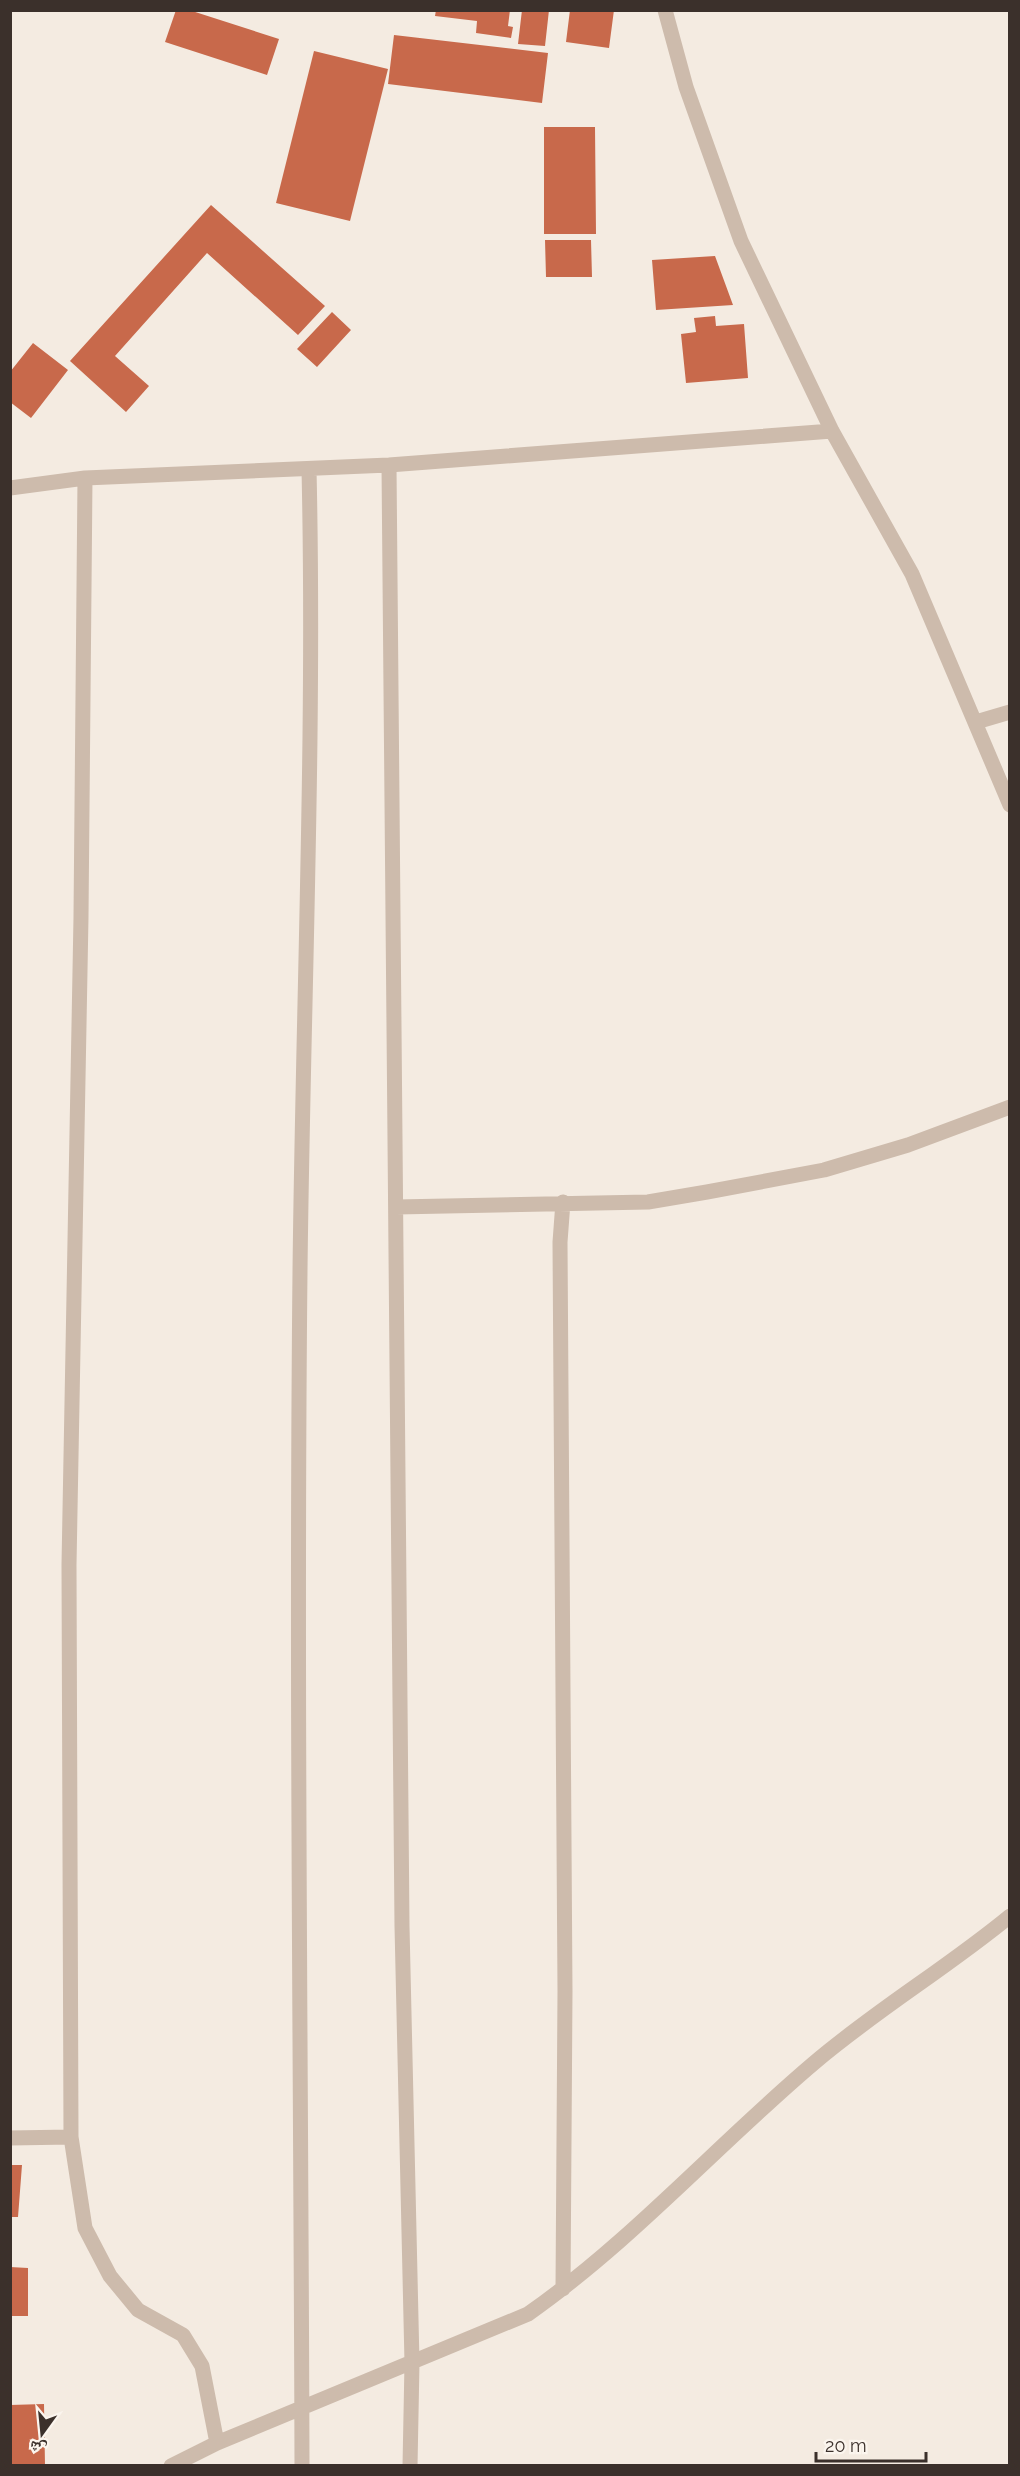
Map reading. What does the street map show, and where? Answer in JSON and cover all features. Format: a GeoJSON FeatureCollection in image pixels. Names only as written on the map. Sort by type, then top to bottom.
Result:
{"type":"FeatureCollection","features":[{"type":"Feature","properties":{"kind":"street"},"geometry":{"type":"LineString","coordinates":[[665,10],[686,87],[741,241],[832,431],[912,574],[1010,805]]}},
{"type":"Feature","properties":{"kind":"street"},"geometry":{"type":"LineString","coordinates":[[10,488],[85,478],[389,465],[832,431]]}},
{"type":"Feature","properties":{"kind":"street"},"geometry":{"type":"LineString","coordinates":[[389,465],[402,1926],[412,2363],[410,2466]]}},
{"type":"Feature","properties":{"kind":"street"},"geometry":{"type":"LineString","coordinates":[[302,2466],[297,1720],[300,1257],[312,622],[309,469]]}},
{"type":"Feature","properties":{"kind":"street"},"geometry":{"type":"LineString","coordinates":[[85,478],[81,929],[69,1564],[71,2137],[85,2228],[110,2276],[138,2310],[183,2335],[202,2366],[217,2443]]}},
{"type":"Feature","properties":{"kind":"street"},"geometry":{"type":"LineString","coordinates":[[976,722],[1010,712]]}},
{"type":"Feature","properties":{"kind":"street"},"geometry":{"type":"LineString","coordinates":[[396,1207],[648,1202],[824,1170],[909,1145],[1010,1107]]}},
{"type":"Feature","properties":{"kind":"street"},"geometry":{"type":"LineString","coordinates":[[563,1202],[560,1254],[565,1991],[563,2289]]}},
{"type":"Feature","properties":{"kind":"street"},"geometry":{"type":"LineString","coordinates":[[171,2466],[217,2443],[528,2314],[563,2289],[624,2238],[815,2062],[976,1944],[1010,1916]]}},
{"type":"Feature","properties":{"kind":"street"},"geometry":{"type":"LineString","coordinates":[[10,2138],[71,2137]]}},
{"type":"Feature","properties":{"kind":"building"},"geometry":{"type":"Polygon","coordinates":[[[176,10],[189,10],[279,39],[267,75],[165,42],[176,10]]]}},
{"type":"Feature","properties":{"kind":"building"},"geometry":{"type":"Polygon","coordinates":[[[436,10],[510,10],[508,26],[513,27],[511,38],[476,33],[477,21],[435,16],[436,10]]]}},
{"type":"Feature","properties":{"kind":"building"},"geometry":{"type":"Polygon","coordinates":[[[522,10],[549,10],[545,46],[518,44],[522,10]]]}},
{"type":"Feature","properties":{"kind":"building"},"geometry":{"type":"Polygon","coordinates":[[[570,10],[614,10],[609,48],[566,42],[570,10]]]}},
{"type":"Feature","properties":{"kind":"building"},"geometry":{"type":"Polygon","coordinates":[[[394,35],[548,53],[542,103],[388,84],[394,35]]]}},
{"type":"Feature","properties":{"kind":"building"},"geometry":{"type":"Polygon","coordinates":[[[314,51],[388,69],[350,221],[276,203],[314,51]]]}},
{"type":"Feature","properties":{"kind":"building"},"geometry":{"type":"Polygon","coordinates":[[[544,127],[595,127],[596,234],[544,234],[544,127]]]}},
{"type":"Feature","properties":{"kind":"building"},"geometry":{"type":"Polygon","coordinates":[[[211,205],[325,306],[298,335],[207,253],[115,356],[149,386],[126,412],[70,361],[211,205]]]}},
{"type":"Feature","properties":{"kind":"building"},"geometry":{"type":"Polygon","coordinates":[[[545,240],[591,240],[592,277],[546,277],[545,240]]]}},
{"type":"Feature","properties":{"kind":"building"},"geometry":{"type":"Polygon","coordinates":[[[715,256],[733,305],[656,310],[652,260],[715,256]]]}},
{"type":"Feature","properties":{"kind":"building"},"geometry":{"type":"Polygon","coordinates":[[[332,312],[351,330],[317,367],[297,349],[332,312]]]}},
{"type":"Feature","properties":{"kind":"building"},"geometry":{"type":"Polygon","coordinates":[[[715,316],[716,326],[744,324],[748,378],[686,383],[681,334],[696,332],[694,318],[715,316]]]}},
{"type":"Feature","properties":{"kind":"building"},"geometry":{"type":"Polygon","coordinates":[[[33,343],[68,370],[31,418],[10,402],[10,372],[33,343]]]}},
{"type":"Feature","properties":{"kind":"building"},"geometry":{"type":"Polygon","coordinates":[[[10,2165],[22,2165],[18,2217],[10,2217],[10,2165]]]}},
{"type":"Feature","properties":{"kind":"building"},"geometry":{"type":"Polygon","coordinates":[[[10,2267],[28,2268],[28,2316],[10,2316],[10,2267]]]}},
{"type":"Feature","properties":{"kind":"building"},"geometry":{"type":"Polygon","coordinates":[[[44,2404],[45,2466],[10,2466],[10,2405],[44,2404]]]}}]}
